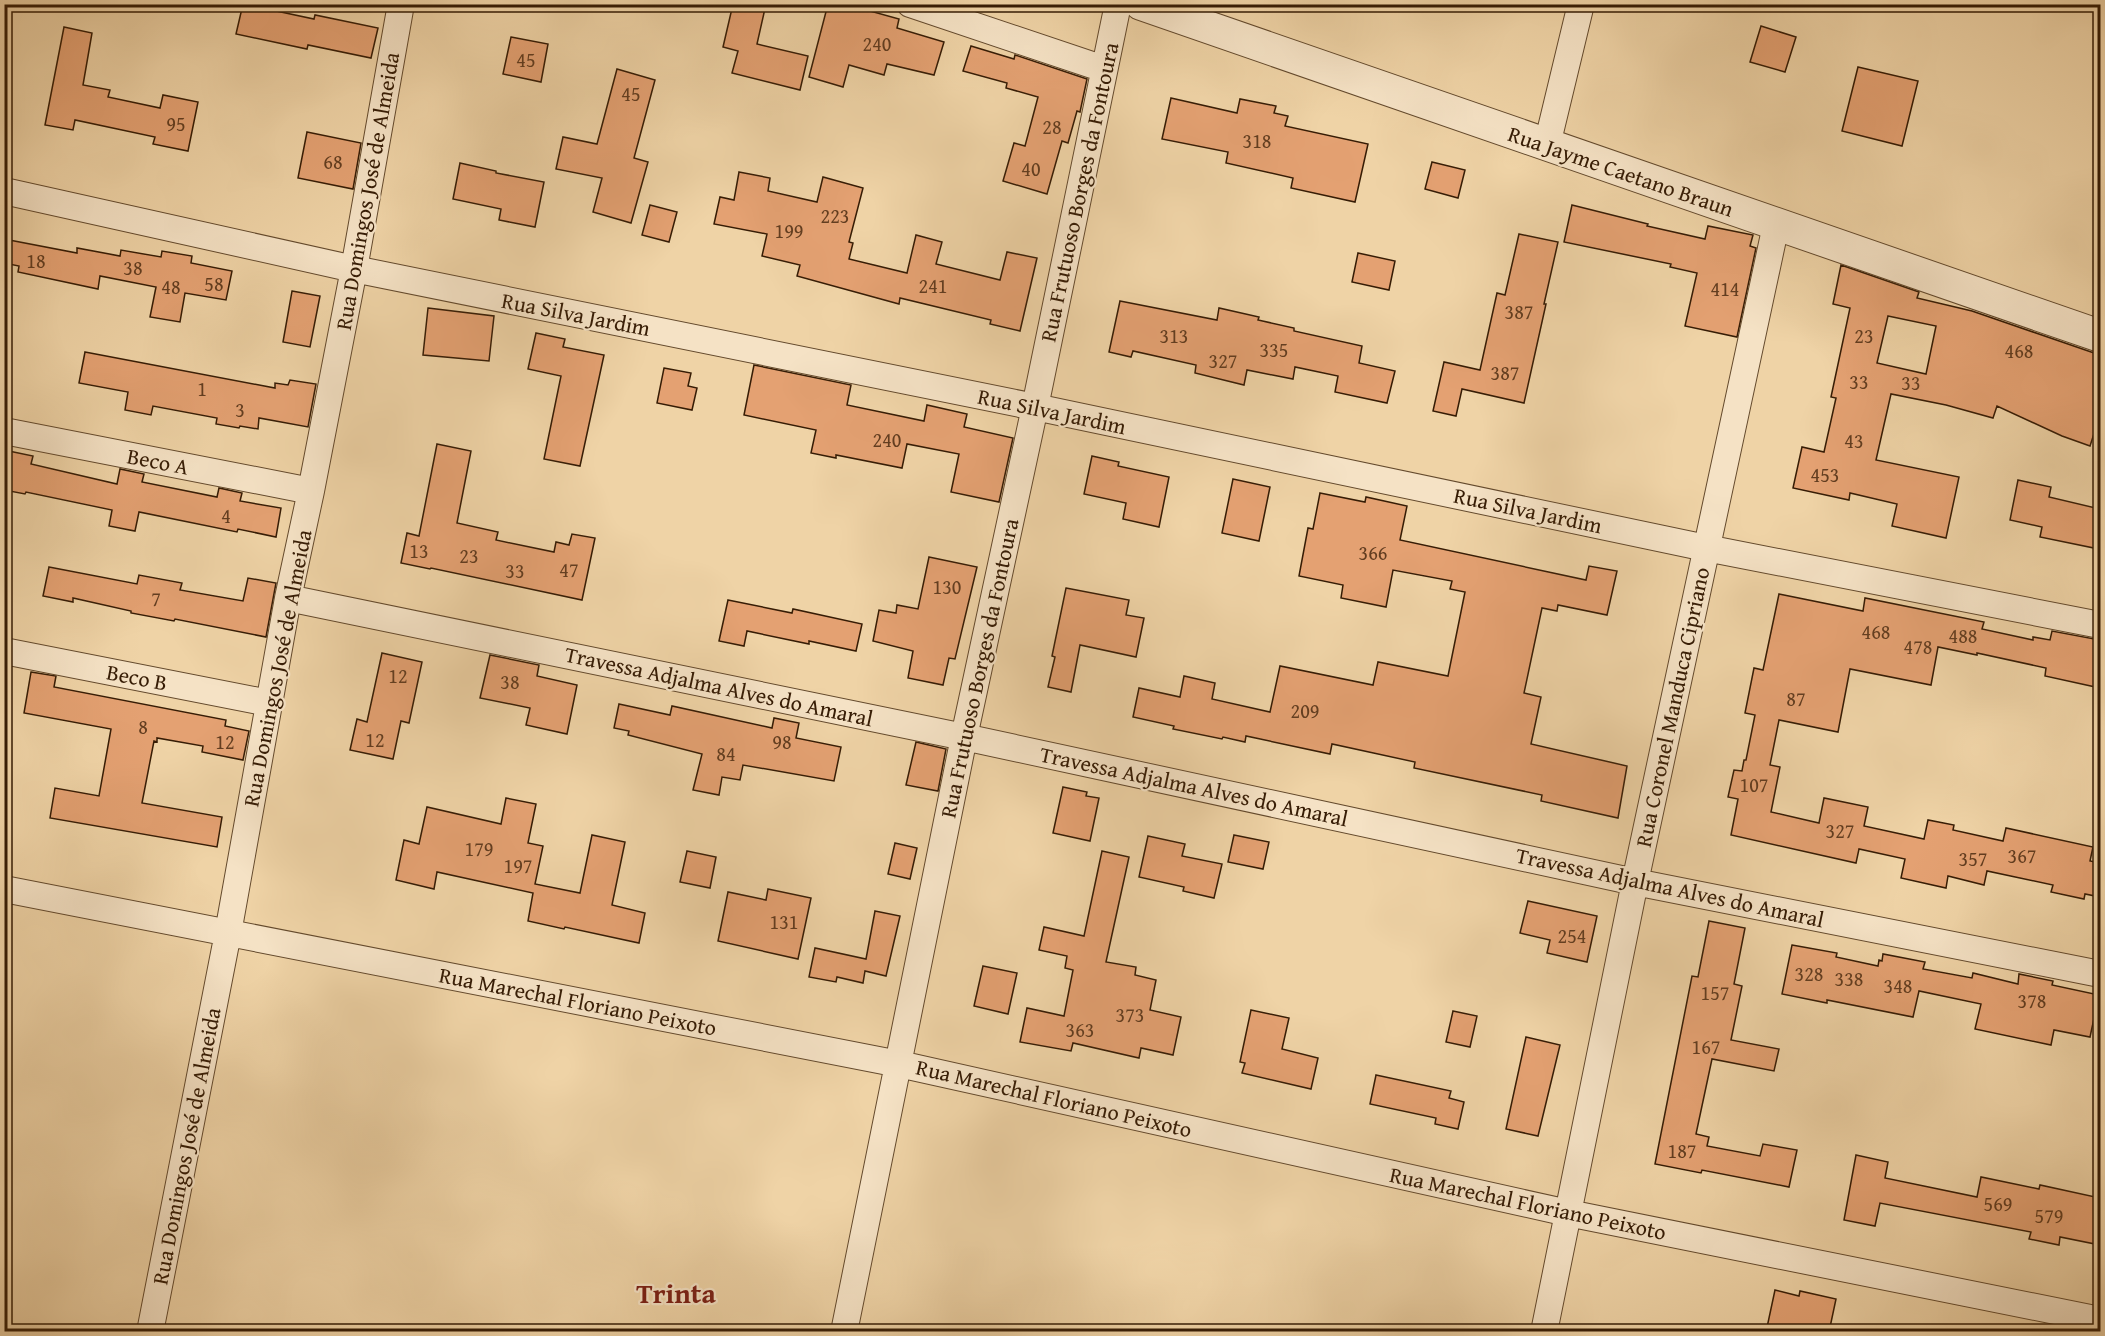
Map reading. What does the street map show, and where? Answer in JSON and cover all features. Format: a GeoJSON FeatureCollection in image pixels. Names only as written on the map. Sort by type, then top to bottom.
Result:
{"type":"FeatureCollection","features":[{"type":"Feature","properties":{"kind":"street","name":"Rua Domingos José de Almeida"},"geometry":{"type":"LineString","coordinates":[[150,1332],[228,933],[288,598],[354,269],[401,4]]}},
{"type":"Feature","properties":{"kind":"street"},"geometry":{"type":"LineString","coordinates":[[910,4],[1104,69]]}},
{"type":"Feature","properties":{"kind":"street","name":"Rua Frutuoso Borges da Fontoura"},"geometry":{"type":"LineString","coordinates":[[844,1332],[964,737],[1118,4]]}},
{"type":"Feature","properties":{"kind":"street","name":"Rua Jayme Caetano Braun"},"geometry":{"type":"LineString","coordinates":[[1141,4],[2100,336]]}},
{"type":"Feature","properties":{"kind":"street"},"geometry":{"type":"LineString","coordinates":[[1547,145],[1581,4]]}},
{"type":"Feature","properties":{"kind":"street","name":"Rua Silva Jardim"},"geometry":{"type":"LineString","coordinates":[[4,191],[354,269],[1035,407],[1706,548],[2100,625]]}},
{"type":"Feature","properties":{"kind":"street","name":"Rua Coronel Manduca Cipriano"},"geometry":{"type":"LineString","coordinates":[[1544,1332],[1635,882],[1776,225]]}},
{"type":"Feature","properties":{"kind":"street","name":"Beco A"},"geometry":{"type":"LineString","coordinates":[[4,431],[311,491]]}},
{"type":"Feature","properties":{"kind":"street","name":"Travessa Adjalma Alves do Amaral"},"geometry":{"type":"LineString","coordinates":[[288,598],[964,737],[1635,882],[2100,974]]}},
{"type":"Feature","properties":{"kind":"street","name":"Beco B"},"geometry":{"type":"LineString","coordinates":[[4,651],[269,703]]}},
{"type":"Feature","properties":{"kind":"street","name":"Rua Marechal Floriano Peixoto"},"geometry":{"type":"LineString","coordinates":[[4,890],[899,1064],[1568,1213],[2100,1320]]}},
{"type":"Feature","properties":{"kind":"building"},"geometry":{"type":"Polygon","coordinates":[[[243,4],[314,19],[315,15],[378,28],[371,58],[308,45],[307,49],[236,34],[243,4]]]}},
{"type":"Feature","properties":{"kind":"building"},"geometry":{"type":"Polygon","coordinates":[[[733,4],[766,4],[757,44],[808,56],[800,90],[732,73],[738,51],[723,47],[733,4]]]}},
{"type":"Feature","properties":{"kind":"building"},"geometry":{"type":"Polygon","coordinates":[[[828,4],[845,4],[899,19],[897,28],[944,42],[934,75],[887,64],[884,75],[849,65],[843,87],[809,77],[828,4]]]}},
{"type":"Feature","properties":{"kind":"building"},"geometry":{"type":"Polygon","coordinates":[[[1761,26],[1796,37],[1785,72],[1750,62],[1761,26]]]}},
{"type":"Feature","properties":{"kind":"building"},"geometry":{"type":"Polygon","coordinates":[[[64,27],[92,33],[83,85],[110,90],[108,97],[160,108],[163,95],[198,102],[188,151],[153,144],[155,137],[75,120],[73,130],[45,125],[64,27]]]}},
{"type":"Feature","properties":{"kind":"building"},"geometry":{"type":"Polygon","coordinates":[[[511,37],[548,44],[541,82],[503,74],[511,37]]]}},
{"type":"Feature","properties":{"kind":"building"},"geometry":{"type":"Polygon","coordinates":[[[971,46],[1014,59],[1015,55],[1087,79],[1080,112],[1077,111],[1068,143],[1062,141],[1047,194],[1003,181],[1014,143],[1025,146],[1038,97],[1006,88],[1007,83],[963,71],[971,46]]]}},
{"type":"Feature","properties":{"kind":"building"},"geometry":{"type":"Polygon","coordinates":[[[1858,67],[1918,81],[1902,146],[1842,131],[1858,67]]]}},
{"type":"Feature","properties":{"kind":"building"},"geometry":{"type":"Polygon","coordinates":[[[617,69],[655,80],[634,158],[648,162],[631,223],[593,212],[602,178],[556,169],[563,137],[597,144],[617,69]]]}},
{"type":"Feature","properties":{"kind":"building"},"geometry":{"type":"Polygon","coordinates":[[[1171,98],[1237,113],[1240,99],[1276,106],[1274,113],[1288,116],[1285,126],[1368,144],[1355,202],[1291,188],[1293,178],[1226,163],[1228,152],[1162,139],[1171,98]]]}},
{"type":"Feature","properties":{"kind":"building"},"geometry":{"type":"Polygon","coordinates":[[[307,132],[361,143],[353,189],[298,178],[307,132]]]}},
{"type":"Feature","properties":{"kind":"building"},"geometry":{"type":"Polygon","coordinates":[[[1432,162],[1465,170],[1458,198],[1425,189],[1432,162]]]}},
{"type":"Feature","properties":{"kind":"building"},"geometry":{"type":"Polygon","coordinates":[[[460,163],[496,171],[496,173],[544,182],[535,227],[499,220],[501,209],[453,199],[460,163]]]}},
{"type":"Feature","properties":{"kind":"building"},"geometry":{"type":"Polygon","coordinates":[[[739,172],[770,178],[768,191],[817,202],[823,177],[863,188],[849,242],[853,243],[849,259],[907,273],[916,235],[942,242],[936,264],[1000,280],[1007,252],[1037,258],[1020,331],[990,324],[991,320],[900,298],[899,304],[797,276],[800,265],[762,256],[767,234],[714,224],[720,197],[734,200],[739,172]]]}},
{"type":"Feature","properties":{"kind":"building"},"geometry":{"type":"Polygon","coordinates":[[[650,205],[677,212],[669,242],[642,235],[650,205]]]}},
{"type":"Feature","properties":{"kind":"building"},"geometry":{"type":"Polygon","coordinates":[[[1572,205],[1705,239],[1708,226],[1753,235],[1750,246],[1756,248],[1737,337],[1685,326],[1697,273],[1670,267],[1671,264],[1564,242],[1572,205]]]}},
{"type":"Feature","properties":{"kind":"building"},"geometry":{"type":"Polygon","coordinates":[[[1519,234],[1558,242],[1524,403],[1462,389],[1456,416],[1433,411],[1444,362],[1480,370],[1497,293],[1505,295],[1519,234]]]}},
{"type":"Feature","properties":{"kind":"building"},"geometry":{"type":"Polygon","coordinates":[[[4,239],[77,253],[77,248],[120,256],[121,250],[161,257],[162,251],[192,256],[191,263],[232,271],[226,300],[185,293],[180,322],[150,317],[156,287],[100,276],[98,289],[18,272],[19,266],[4,263],[4,239]]]}},
{"type":"Feature","properties":{"kind":"building"},"geometry":{"type":"Polygon","coordinates":[[[1358,253],[1395,261],[1389,290],[1352,282],[1358,253]]]}},
{"type":"Feature","properties":{"kind":"building"},"geometry":{"type":"Polygon","coordinates":[[[1841,265],[1919,292],[1917,298],[1972,311],[2100,354],[2100,415],[2090,446],[2062,436],[1997,406],[1993,418],[1946,405],[1891,394],[1876,460],[1959,477],[1946,538],[1892,526],[1897,504],[1850,493],[1849,500],[1793,488],[1802,447],[1824,452],[1836,398],[1831,397],[1850,308],[1833,304],[1841,265]],[[1888,316],[1877,363],[1926,374],[1936,326],[1888,316]]]}},
{"type":"Feature","properties":{"kind":"building"},"geometry":{"type":"Polygon","coordinates":[[[292,291],[320,296],[310,347],[283,342],[292,291]]]}},
{"type":"Feature","properties":{"kind":"building"},"geometry":{"type":"Polygon","coordinates":[[[1120,301],[1217,320],[1219,308],[1259,317],[1258,320],[1294,328],[1294,331],[1362,346],[1359,363],[1395,371],[1387,403],[1335,392],[1338,376],[1295,367],[1293,379],[1247,370],[1244,385],[1195,373],[1196,365],[1133,351],[1131,357],[1109,352],[1120,301]]]}},
{"type":"Feature","properties":{"kind":"building"},"geometry":{"type":"Polygon","coordinates":[[[428,308],[494,316],[489,361],[423,355],[428,308]]]}},
{"type":"Feature","properties":{"kind":"building"},"geometry":{"type":"Polygon","coordinates":[[[536,333],[565,339],[563,347],[604,355],[580,466],[544,459],[561,376],[528,369],[536,333]]]}},
{"type":"Feature","properties":{"kind":"building"},"geometry":{"type":"Polygon","coordinates":[[[85,352],[275,388],[275,383],[288,385],[290,380],[316,384],[308,427],[259,418],[258,429],[240,426],[239,428],[216,424],[217,418],[153,406],[151,415],[125,410],[128,392],[79,383],[85,352]]]}},
{"type":"Feature","properties":{"kind":"building"},"geometry":{"type":"Polygon","coordinates":[[[754,365],[851,385],[847,405],[924,421],[927,405],[967,414],[964,427],[1013,438],[999,502],[951,492],[959,454],[907,444],[902,468],[836,455],[836,458],[811,453],[816,430],[744,415],[754,365]]]}},
{"type":"Feature","properties":{"kind":"building"},"geometry":{"type":"Polygon","coordinates":[[[664,368],[691,373],[688,386],[697,388],[692,410],[657,403],[664,368]]]}},
{"type":"Feature","properties":{"kind":"building"},"geometry":{"type":"Polygon","coordinates":[[[437,444],[471,451],[457,523],[498,532],[496,540],[554,552],[556,542],[569,545],[572,534],[595,538],[582,600],[401,563],[407,533],[419,536],[437,444]]]}},
{"type":"Feature","properties":{"kind":"building"},"geometry":{"type":"Polygon","coordinates":[[[4,450],[33,456],[31,464],[117,484],[120,469],[144,474],[142,482],[217,497],[219,488],[242,493],[240,501],[281,508],[276,537],[238,529],[237,532],[139,512],[135,531],[109,526],[112,510],[26,492],[25,494],[4,490],[4,450]]]}},
{"type":"Feature","properties":{"kind":"building"},"geometry":{"type":"Polygon","coordinates":[[[1092,456],[1119,462],[1118,466],[1169,477],[1159,527],[1123,519],[1126,503],[1084,494],[1092,456]]]}},
{"type":"Feature","properties":{"kind":"building"},"geometry":{"type":"Polygon","coordinates":[[[1233,479],[1270,487],[1259,541],[1222,533],[1233,479]]]}},
{"type":"Feature","properties":{"kind":"building"},"geometry":{"type":"Polygon","coordinates":[[[2018,480],[2051,487],[2049,497],[2100,509],[2094,548],[2040,537],[2042,527],[2010,520],[2018,480]]]}},
{"type":"Feature","properties":{"kind":"building"},"geometry":{"type":"Polygon","coordinates":[[[1320,493],[1365,502],[1366,497],[1407,506],[1400,540],[1586,580],[1589,566],[1617,571],[1607,615],[1558,605],[1557,611],[1542,608],[1524,693],[1541,697],[1531,744],[1627,766],[1618,818],[1541,801],[1542,795],[1414,768],[1415,762],[1332,744],[1330,754],[1246,736],[1245,742],[1223,737],[1222,739],[1173,729],[1174,726],[1133,717],[1139,688],[1180,697],[1184,676],[1215,683],[1212,699],[1270,712],[1280,666],[1373,685],[1378,662],[1448,676],[1465,592],[1450,589],[1452,581],[1393,570],[1386,607],[1341,598],[1343,585],[1299,576],[1308,528],[1313,529],[1320,493]]]}},
{"type":"Feature","properties":{"kind":"building"},"geometry":{"type":"Polygon","coordinates":[[[929,557],[977,567],[955,659],[949,658],[943,685],[908,678],[913,651],[873,641],[879,610],[896,613],[897,605],[918,609],[929,557]]]}},
{"type":"Feature","properties":{"kind":"building"},"geometry":{"type":"Polygon","coordinates":[[[49,567],[137,584],[139,575],[182,583],[180,590],[243,601],[248,578],[276,583],[266,637],[131,613],[131,611],[73,598],[73,602],[43,596],[49,567]]]}},
{"type":"Feature","properties":{"kind":"building"},"geometry":{"type":"Polygon","coordinates":[[[1066,588],[1129,600],[1126,615],[1144,618],[1136,657],[1080,645],[1071,692],[1048,687],[1066,588]]]}},
{"type":"Feature","properties":{"kind":"building"},"geometry":{"type":"Polygon","coordinates":[[[1779,594],[1863,611],[1865,598],[1984,622],[1982,629],[2033,640],[2033,637],[2050,640],[2052,631],[2100,640],[2100,688],[2045,676],[2046,668],[1938,647],[1931,685],[1850,669],[1838,732],[1779,720],[1770,765],[1780,767],[1771,812],[1819,823],[1824,798],[1868,807],[1864,826],[1924,839],[1928,820],[1954,825],[1953,830],[2003,841],[2006,828],[2093,847],[2090,861],[2100,863],[2100,897],[2085,894],[2084,899],[2051,892],[2053,885],[1987,871],[1984,885],[1948,876],[1946,888],[1901,878],[1905,859],[1859,849],[1856,863],[1731,835],[1738,799],[1728,797],[1734,770],[1742,771],[1744,760],[1746,760],[1755,715],[1745,713],[1754,668],[1763,670],[1779,594]]]}},
{"type":"Feature","properties":{"kind":"building"},"geometry":{"type":"Polygon","coordinates":[[[728,600],[792,613],[793,609],[862,624],[856,651],[747,631],[744,646],[719,641],[728,600]]]}},
{"type":"Feature","properties":{"kind":"building"},"geometry":{"type":"Polygon","coordinates":[[[382,653],[422,662],[409,723],[401,721],[393,759],[350,750],[357,719],[367,722],[382,653]]]}},
{"type":"Feature","properties":{"kind":"building"},"geometry":{"type":"Polygon","coordinates":[[[490,655],[539,665],[537,676],[577,685],[567,734],[526,725],[530,708],[480,698],[490,655]]]}},
{"type":"Feature","properties":{"kind":"building"},"geometry":{"type":"Polygon","coordinates":[[[31,672],[56,676],[54,687],[226,720],[225,726],[249,731],[243,760],[202,752],[203,746],[157,738],[157,742],[154,741],[142,803],[222,817],[217,847],[50,818],[55,788],[99,796],[111,729],[24,713],[31,672]]]}},
{"type":"Feature","properties":{"kind":"building"},"geometry":{"type":"Polygon","coordinates":[[[619,704],[670,715],[672,706],[772,728],[774,718],[799,723],[796,738],[841,747],[834,781],[743,765],[740,780],[722,777],[719,795],[693,790],[702,754],[628,735],[629,731],[614,728],[619,704]]]}},
{"type":"Feature","properties":{"kind":"building"},"geometry":{"type":"Polygon","coordinates":[[[916,742],[946,749],[938,791],[906,785],[916,742]]]}},
{"type":"Feature","properties":{"kind":"building"},"geometry":{"type":"Polygon","coordinates":[[[1063,787],[1087,792],[1086,796],[1099,798],[1090,841],[1053,833],[1063,787]]]}},
{"type":"Feature","properties":{"kind":"building"},"geometry":{"type":"Polygon","coordinates":[[[506,798],[536,804],[528,843],[543,846],[535,884],[580,893],[592,835],[625,842],[612,905],[645,913],[639,943],[528,921],[533,893],[437,872],[434,889],[396,880],[404,840],[419,844],[427,807],[501,824],[506,798]]]}},
{"type":"Feature","properties":{"kind":"building"},"geometry":{"type":"Polygon","coordinates":[[[1234,835],[1269,842],[1263,869],[1228,862],[1234,835]]]}},
{"type":"Feature","properties":{"kind":"building"},"geometry":{"type":"Polygon","coordinates":[[[1148,836],[1185,844],[1182,856],[1222,864],[1214,898],[1183,891],[1184,887],[1139,877],[1148,836]]]}},
{"type":"Feature","properties":{"kind":"building"},"geometry":{"type":"Polygon","coordinates":[[[895,843],[917,848],[910,879],[888,874],[895,843]]]}},
{"type":"Feature","properties":{"kind":"building"},"geometry":{"type":"Polygon","coordinates":[[[687,851],[716,857],[710,888],[680,882],[687,851]]]}},
{"type":"Feature","properties":{"kind":"building"},"geometry":{"type":"Polygon","coordinates":[[[1102,851],[1129,857],[1106,962],[1136,967],[1135,975],[1156,980],[1150,1010],[1181,1017],[1173,1055],[1141,1048],[1139,1058],[1073,1043],[1071,1051],[1020,1042],[1027,1008],[1064,1016],[1073,970],[1065,968],[1067,956],[1039,950],[1044,927],[1084,936],[1102,851]]]}},
{"type":"Feature","properties":{"kind":"building"},"geometry":{"type":"Polygon","coordinates":[[[768,889],[811,898],[798,959],[718,941],[728,892],[766,900],[768,889]]]}},
{"type":"Feature","properties":{"kind":"building"},"geometry":{"type":"Polygon","coordinates":[[[1528,901],[1597,916],[1587,962],[1547,953],[1550,940],[1520,933],[1528,901]]]}},
{"type":"Feature","properties":{"kind":"building"},"geometry":{"type":"Polygon","coordinates":[[[875,911],[900,916],[886,976],[865,971],[863,983],[837,977],[836,982],[809,977],[815,948],[866,959],[875,911]]]}},
{"type":"Feature","properties":{"kind":"building"},"geometry":{"type":"Polygon","coordinates":[[[1709,921],[1745,928],[1734,984],[1742,986],[1731,1040],[1779,1049],[1774,1071],[1712,1059],[1696,1134],[1709,1137],[1707,1146],[1760,1156],[1763,1144],[1797,1150],[1789,1187],[1702,1170],[1701,1173],[1655,1164],[1692,976],[1698,977],[1709,921]]]}},
{"type":"Feature","properties":{"kind":"building"},"geometry":{"type":"Polygon","coordinates":[[[1792,945],[1837,953],[1836,957],[1878,966],[1883,954],[1925,962],[1923,969],[1972,978],[1973,973],[2018,984],[2019,974],[2053,981],[2052,985],[2099,995],[2090,1037],[2054,1030],[2051,1045],[1975,1029],[1981,1004],[1919,991],[1913,1017],[1827,1000],[1827,1003],[1782,994],[1792,945]]]}},
{"type":"Feature","properties":{"kind":"building"},"geometry":{"type":"Polygon","coordinates":[[[983,966],[1017,973],[1008,1014],[974,1006],[983,966]]]}},
{"type":"Feature","properties":{"kind":"building"},"geometry":{"type":"Polygon","coordinates":[[[1251,1010],[1289,1018],[1282,1049],[1318,1058],[1311,1089],[1242,1073],[1245,1063],[1240,1062],[1251,1010]]]}},
{"type":"Feature","properties":{"kind":"building"},"geometry":{"type":"Polygon","coordinates":[[[1453,1011],[1477,1016],[1470,1047],[1446,1042],[1453,1011]]]}},
{"type":"Feature","properties":{"kind":"building"},"geometry":{"type":"Polygon","coordinates":[[[1526,1037],[1560,1045],[1538,1136],[1506,1129],[1526,1037]]]}},
{"type":"Feature","properties":{"kind":"building"},"geometry":{"type":"Polygon","coordinates":[[[1376,1075],[1451,1091],[1449,1098],[1464,1102],[1458,1129],[1435,1124],[1436,1118],[1370,1104],[1376,1075]]]}},
{"type":"Feature","properties":{"kind":"building"},"geometry":{"type":"Polygon","coordinates":[[[1856,1155],[1888,1162],[1885,1178],[1977,1197],[1981,1177],[2039,1189],[2040,1185],[2100,1198],[2100,1245],[2060,1237],[2059,1245],[2029,1239],[2031,1232],[1880,1203],[1875,1226],[1844,1220],[1856,1155]]]}},
{"type":"Feature","properties":{"kind":"building"},"geometry":{"type":"Polygon","coordinates":[[[1775,1290],[1799,1296],[1800,1291],[1836,1299],[1829,1332],[1766,1332],[1775,1290]]]}},
{"type":"Feature","properties":{"kind":"district","name":"Trinta"},"geometry":{"type":"Point","coordinates":[676,1292]}}]}
